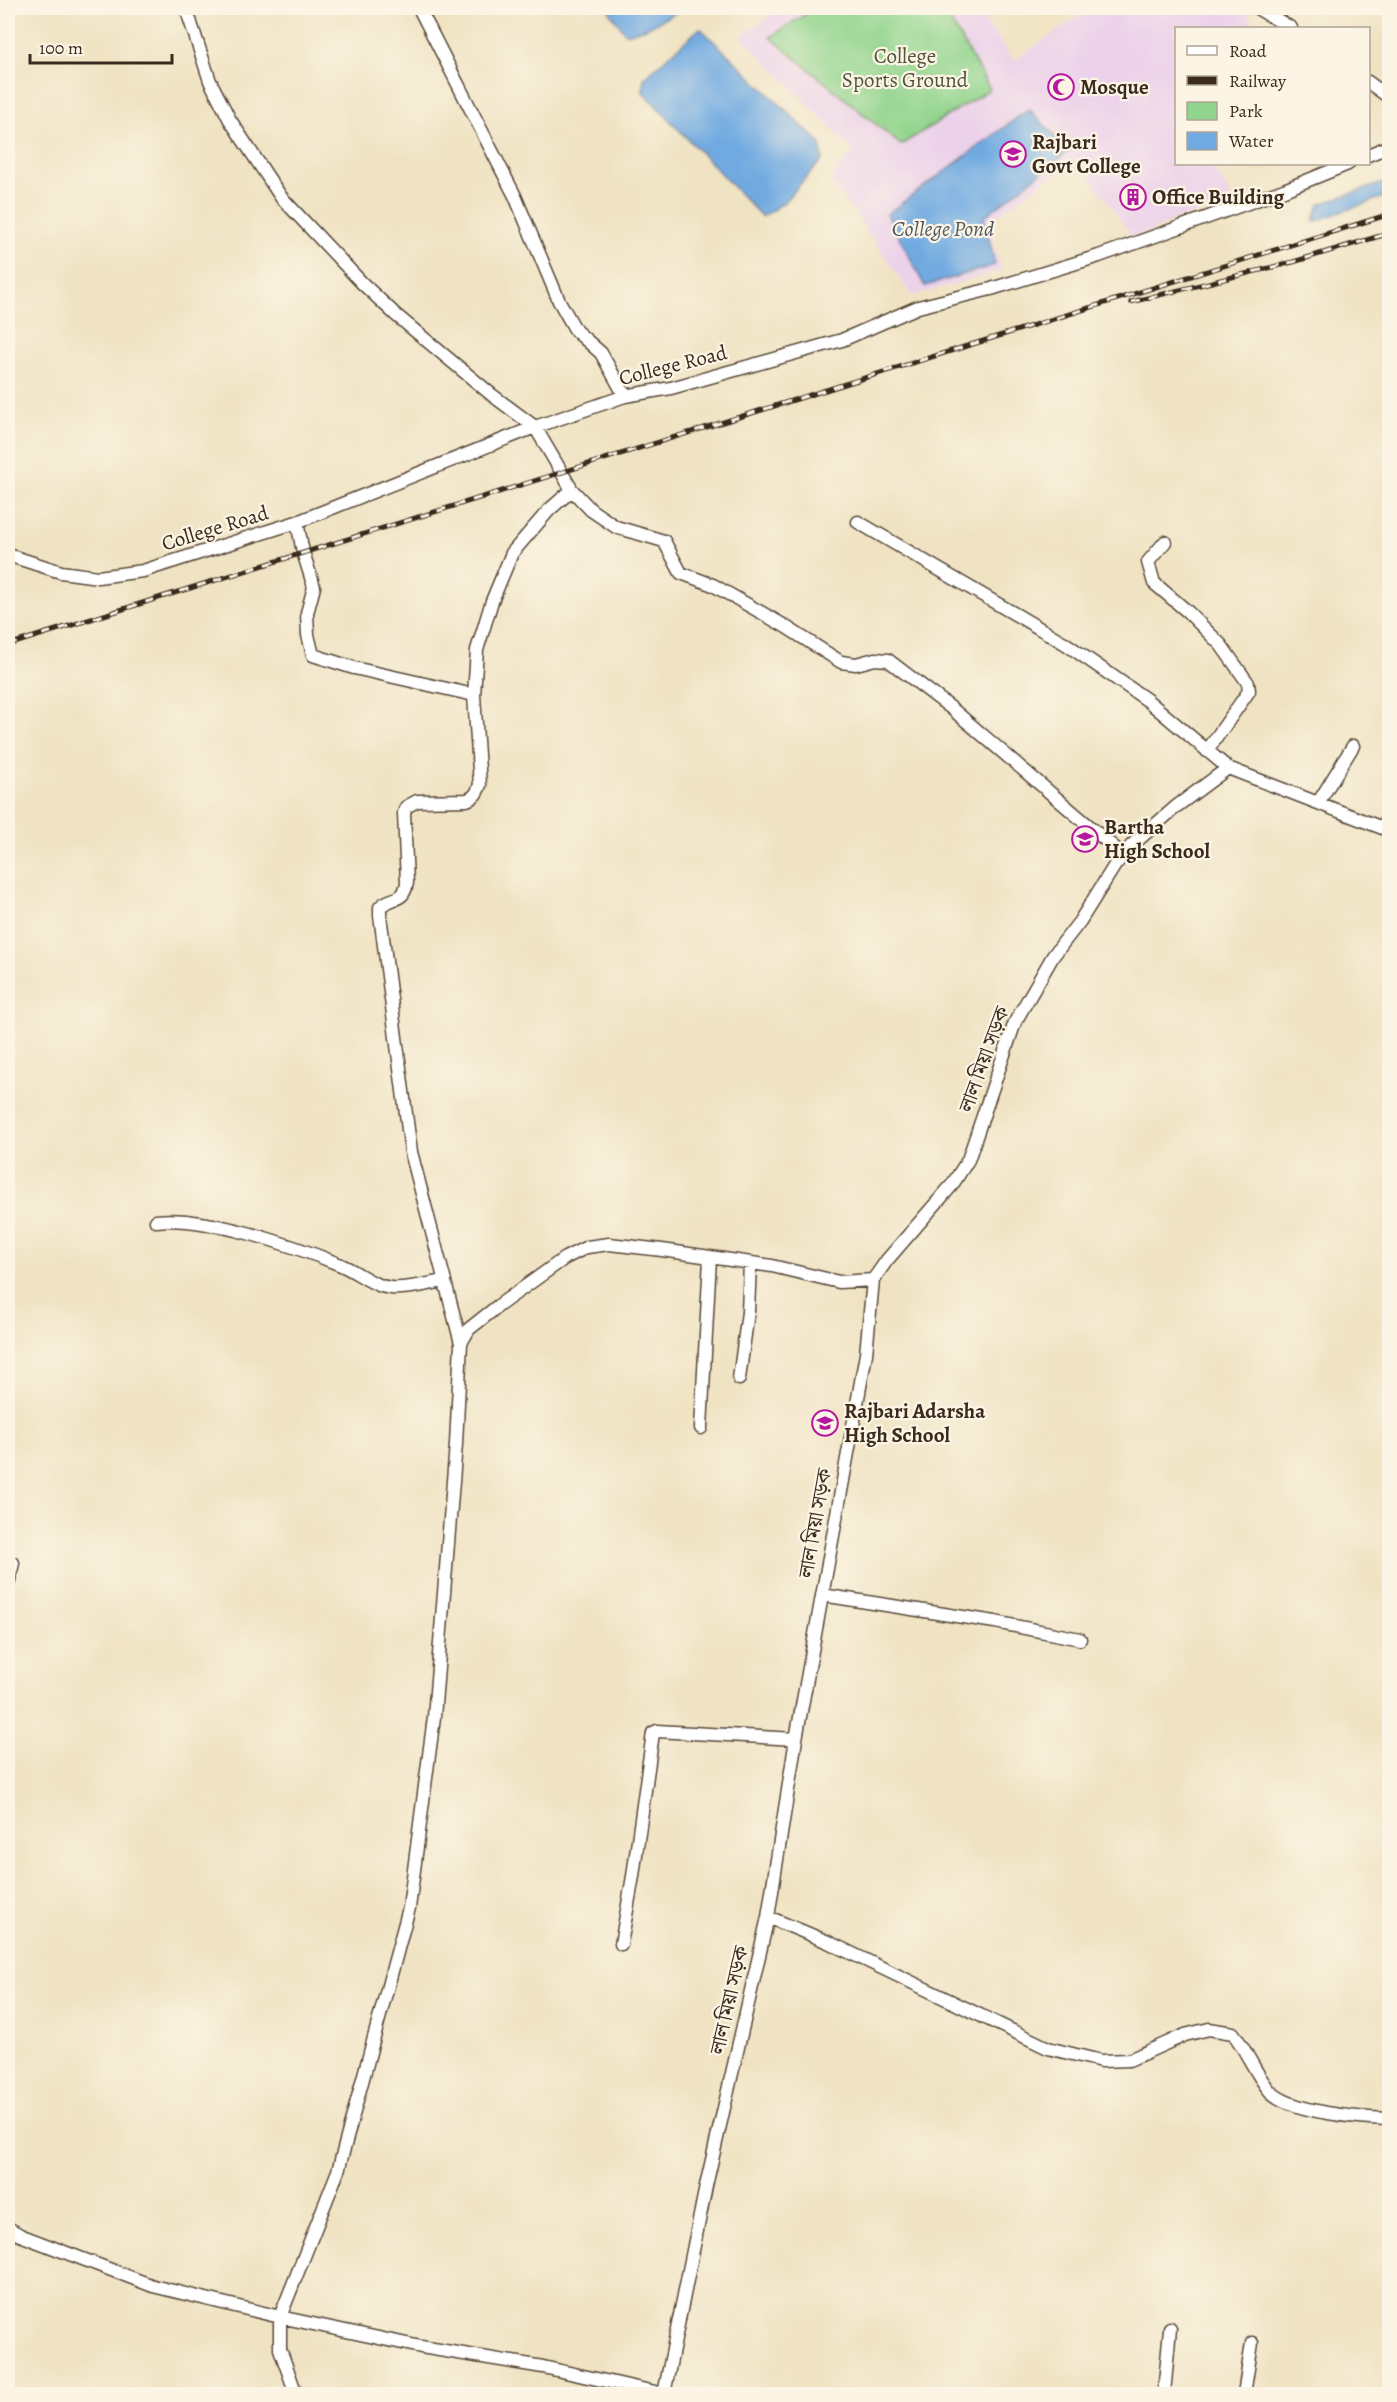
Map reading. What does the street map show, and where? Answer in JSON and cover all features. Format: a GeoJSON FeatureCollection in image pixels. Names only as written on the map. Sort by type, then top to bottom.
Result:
{"type":"FeatureCollection","features":[{"type":"Feature","properties":{"kind":"street"},"geometry":{"type":"LineString","coordinates":[[186,8],[210,81],[230,120],[281,197],[362,283],[396,315],[492,395],[535,427],[572,490],[591,510],[616,527],[664,541],[681,573],[713,585],[783,625],[841,662],[856,664],[875,659],[888,660],[951,708],[1123,855]]}},
{"type":"Feature","properties":{"kind":"street"},"geometry":{"type":"LineString","coordinates":[[419,8],[515,196],[559,301],[576,330],[601,353],[625,396]]}},
{"type":"Feature","properties":{"kind":"street"},"geometry":{"type":"LineString","coordinates":[[1257,8],[1289,27]]}},
{"type":"Feature","properties":{"kind":"street"},"geometry":{"type":"LineString","coordinates":[[1370,84],[1389,98]]}},
{"type":"Feature","properties":{"kind":"street"},"geometry":{"type":"LineString","coordinates":[[1370,154],[1389,146]]}},
{"type":"Feature","properties":{"kind":"street","name":"College Road"},"geometry":{"type":"LineString","coordinates":[[8,555],[61,572],[98,577],[143,571],[297,522],[535,427],[625,396],[671,388],[842,340],[918,308],[1099,256],[1284,190],[1346,165]]}},
{"type":"Feature","properties":{"kind":"street"},"geometry":{"type":"LineString","coordinates":[[296,2394],[280,2349],[280,2317],[338,2171],[409,1908],[435,1706],[455,1456],[461,1342],[411,1152],[380,907],[405,892],[407,883],[406,807],[417,801],[467,800],[474,798],[477,793],[480,784],[474,695],[477,650],[492,601],[512,553],[549,510],[572,490]]}},
{"type":"Feature","properties":{"kind":"street"},"geometry":{"type":"LineString","coordinates":[[297,522],[314,587],[307,612],[308,635],[313,655],[354,669],[474,695]]}},
{"type":"Feature","properties":{"kind":"street"},"geometry":{"type":"LineString","coordinates":[[858,522],[1066,644],[1147,700],[1228,768],[1389,831]]}},
{"type":"Feature","properties":{"kind":"street"},"geometry":{"type":"LineString","coordinates":[[1165,542],[1148,562],[1154,584],[1188,612],[1221,645],[1248,683],[1249,691],[1207,752]]}},
{"type":"Feature","properties":{"kind":"street"},"geometry":{"type":"LineString","coordinates":[[1318,803],[1353,746]]}},
{"type":"Feature","properties":{"kind":"street","name":"লাল মিয়া সড়ক"},"geometry":{"type":"LineString","coordinates":[[664,2394],[706,2186],[768,1917],[796,1739],[866,1354],[873,1280],[887,1260],[952,1185],[968,1160],[1015,1022],[1053,956],[1080,921],[1123,855],[1177,806],[1228,768]]}},
{"type":"Feature","properties":{"kind":"street"},"geometry":{"type":"LineString","coordinates":[[156,1221],[174,1219],[195,1222],[252,1236],[317,1256],[345,1267],[375,1283],[392,1288],[445,1281]]}},
{"type":"Feature","properties":{"kind":"street"},"geometry":{"type":"LineString","coordinates":[[461,1342],[469,1329],[498,1306],[565,1258],[587,1247],[609,1244],[662,1250],[772,1266],[839,1282],[873,1280]]}},
{"type":"Feature","properties":{"kind":"street"},"geometry":{"type":"LineString","coordinates":[[701,1428],[710,1258]]}},
{"type":"Feature","properties":{"kind":"street"},"geometry":{"type":"LineString","coordinates":[[740,1379],[748,1312],[750,1263]]}},
{"type":"Feature","properties":{"kind":"street"},"geometry":{"type":"LineString","coordinates":[[8,1584],[13,1563]]}},
{"type":"Feature","properties":{"kind":"street"},"geometry":{"type":"LineString","coordinates":[[822,1595],[995,1622],[1080,1639]]}},
{"type":"Feature","properties":{"kind":"street"},"geometry":{"type":"LineString","coordinates":[[621,1944],[653,1733],[657,1731],[796,1739]]}},
{"type":"Feature","properties":{"kind":"street"},"geometry":{"type":"LineString","coordinates":[[768,1917],[828,1942],[1048,2048],[1101,2061],[1129,2060],[1185,2035],[1209,2029],[1233,2033],[1272,2092],[1288,2103],[1322,2111],[1389,2119]]}},
{"type":"Feature","properties":{"kind":"street"},"geometry":{"type":"LineString","coordinates":[[8,2228],[20,2235],[153,2286],[280,2317],[421,2347],[543,2367],[664,2394]]}},
{"type":"Feature","properties":{"kind":"street"},"geometry":{"type":"LineString","coordinates":[[1164,2394],[1170,2328]]}},
{"type":"Feature","properties":{"kind":"street"},"geometry":{"type":"LineString","coordinates":[[1244,2394],[1252,2343]]}},
{"type":"Feature","properties":{"kind":"shaded area","name":"Rajbari Govt College"},"geometry":{"type":"Polygon","coordinates":[[[782,8],[977,8],[1014,61],[1090,8],[1242,8],[1257,27],[1175,27],[1175,165],[1213,165],[1232,198],[1133,238],[1077,158],[986,223],[1002,270],[912,296],[830,181],[853,150],[741,36],[782,8]]]}},
{"type":"Feature","properties":{"kind":"green space","name":"College Sports Ground"},"geometry":{"type":"Polygon","coordinates":[[[815,8],[943,8],[990,89],[901,145],[770,37],[815,8]]]}},
{"type":"Feature","properties":{"kind":"water"},"geometry":{"type":"Polygon","coordinates":[[[607,8],[685,8],[646,28],[626,34],[607,8]]]}},
{"type":"Feature","properties":{"kind":"water"},"geometry":{"type":"Polygon","coordinates":[[[700,28],[820,143],[823,159],[782,204],[762,217],[643,92],[644,78],[700,28]]]}},
{"type":"Feature","properties":{"kind":"water","name":"College Pond"},"geometry":{"type":"Polygon","coordinates":[[[1029,109],[1069,151],[984,217],[995,265],[925,286],[887,214],[1029,109]]]}},
{"type":"Feature","properties":{"kind":"water"},"geometry":{"type":"Polygon","coordinates":[[[1389,181],[1389,195],[1313,222],[1320,204],[1389,181]]]}},
{"type":"Feature","properties":{"kind":"railway"},"geometry":{"type":"LineString","coordinates":[[8,645],[1390,214]]}},
{"type":"Feature","properties":{"kind":"railway"},"geometry":{"type":"LineString","coordinates":[[1131,302],[1293,262],[1390,233]]}},
{"type":"Feature","properties":{"kind":"place","name":"Mosque"},"geometry":{"type":"Point","coordinates":[1061,87]}},
{"type":"Feature","properties":{"kind":"place","name":"Rajbari Govt College"},"geometry":{"type":"Point","coordinates":[1013,154]}},
{"type":"Feature","properties":{"kind":"place","name":"Office Building"},"geometry":{"type":"Point","coordinates":[1133,197]}},
{"type":"Feature","properties":{"kind":"place","name":"Bartha High School"},"geometry":{"type":"Point","coordinates":[1085,839]}},
{"type":"Feature","properties":{"kind":"place","name":"Rajbari Adarsha High School"},"geometry":{"type":"Point","coordinates":[825,1423]}}]}
